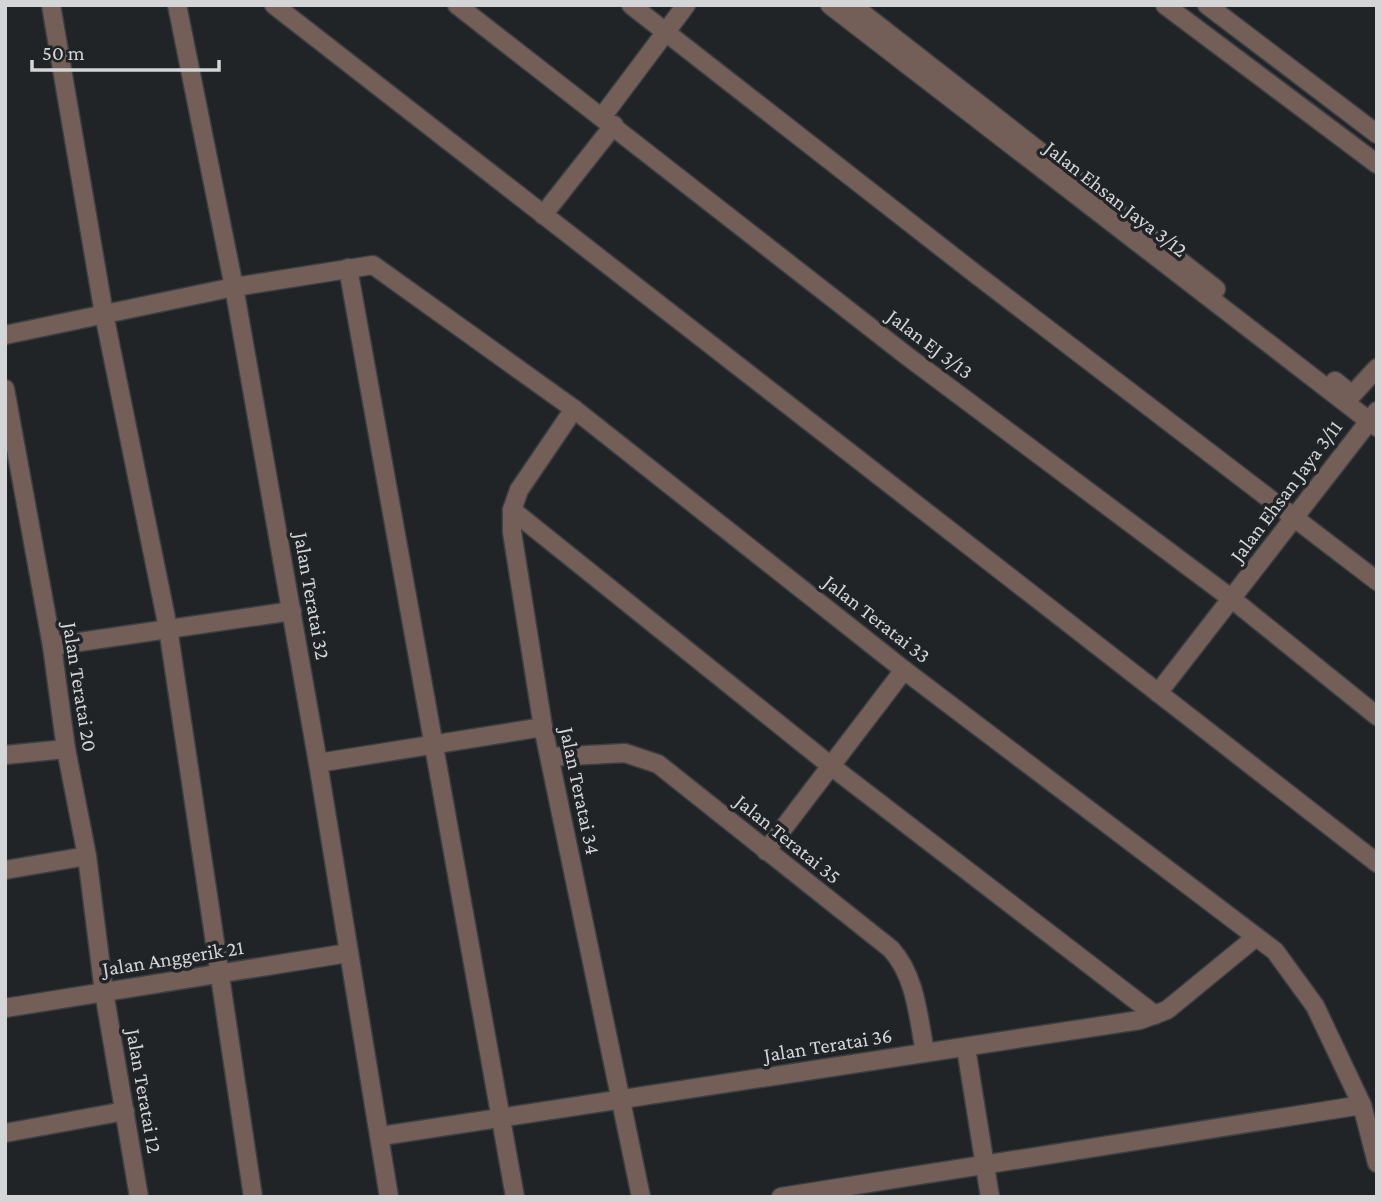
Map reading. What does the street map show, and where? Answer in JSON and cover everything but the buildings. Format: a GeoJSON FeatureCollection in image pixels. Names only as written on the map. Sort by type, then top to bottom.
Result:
{"type":"FeatureCollection","features":[{"type":"Feature","properties":{"kind":"street"},"geometry":{"type":"LineString","coordinates":[[51,5],[104,314],[168,628],[217,974],[253,1197]]}},
{"type":"Feature","properties":{"kind":"street","name":"Jalan Teratai 32"},"geometry":{"type":"LineString","coordinates":[[177,5],[234,287],[292,611],[389,1197]]}},
{"type":"Feature","properties":{"kind":"street"},"geometry":{"type":"LineString","coordinates":[[274,5],[1377,863]]}},
{"type":"Feature","properties":{"kind":"street","name":"Jalan EJ 3/13"},"geometry":{"type":"LineString","coordinates":[[457,5],[907,356],[1232,599],[1377,716]]}},
{"type":"Feature","properties":{"kind":"street"},"geometry":{"type":"LineString","coordinates":[[631,5],[984,281],[1296,516],[1377,581]]}},
{"type":"Feature","properties":{"kind":"street"},"geometry":{"type":"LineString","coordinates":[[542,215],[686,5]]}},
{"type":"Feature","properties":{"kind":"street","name":"Jalan Ehsan Jaya 3/12"},"geometry":{"type":"LineString","coordinates":[[830,5],[1374,420]]}},
{"type":"Feature","properties":{"kind":"street"},"geometry":{"type":"LineString","coordinates":[[852,5],[1352,395],[1377,368]]}},
{"type":"Feature","properties":{"kind":"street"},"geometry":{"type":"LineString","coordinates":[[1165,5],[1377,164]]}},
{"type":"Feature","properties":{"kind":"street"},"geometry":{"type":"LineString","coordinates":[[1207,5],[1377,134]]}},
{"type":"Feature","properties":{"kind":"street","name":"Jalan Teratai 33"},"geometry":{"type":"LineString","coordinates":[[5,335],[234,287],[373,265],[574,409],[904,670],[1275,951],[1315,1006],[1362,1105],[1377,1163]]}},
{"type":"Feature","properties":{"kind":"street"},"geometry":{"type":"LineString","coordinates":[[348,268],[515,1197]]}},
{"type":"Feature","properties":{"kind":"street","name":"Jalan Teratai 20"},"geometry":{"type":"LineString","coordinates":[[5,389],[52,646],[66,749],[87,856],[104,992]]}},
{"type":"Feature","properties":{"kind":"street","name":"Jalan Teratai 34"},"geometry":{"type":"LineString","coordinates":[[574,409],[519,490],[512,510],[512,532],[542,727],[624,1101],[642,1197]]}},
{"type":"Feature","properties":{"kind":"street","name":"Jalan Ehsan Jaya 3/11"},"geometry":{"type":"LineString","coordinates":[[1158,693],[1374,420]]}},
{"type":"Feature","properties":{"kind":"street"},"geometry":{"type":"LineString","coordinates":[[512,510],[831,766],[1155,1015]]}},
{"type":"Feature","properties":{"kind":"street"},"geometry":{"type":"LineString","coordinates":[[52,646],[292,611]]}},
{"type":"Feature","properties":{"kind":"street"},"geometry":{"type":"LineString","coordinates":[[766,851],[904,670]]}},
{"type":"Feature","properties":{"kind":"street"},"geometry":{"type":"LineString","coordinates":[[318,763],[542,727]]}},
{"type":"Feature","properties":{"kind":"street"},"geometry":{"type":"LineString","coordinates":[[5,755],[66,749]]}},
{"type":"Feature","properties":{"kind":"street","name":"Jalan Teratai 35"},"geometry":{"type":"LineString","coordinates":[[550,757],[609,752],[642,756],[658,764],[891,949],[904,963],[911,982],[925,1052]]}},
{"type":"Feature","properties":{"kind":"street"},"geometry":{"type":"LineString","coordinates":[[5,870],[87,856]]}},
{"type":"Feature","properties":{"kind":"street","name":"Jalan Teratai 36"},"geometry":{"type":"LineString","coordinates":[[381,1136],[624,1101],[925,1052],[966,1048],[1155,1015],[1167,1010],[1256,937]]}},
{"type":"Feature","properties":{"kind":"street","name":"Jalan Anggerik 21"},"geometry":{"type":"LineString","coordinates":[[5,1008],[348,953]]}},
{"type":"Feature","properties":{"kind":"street","name":"Jalan Teratai 12"},"geometry":{"type":"LineString","coordinates":[[104,992],[139,1197]]}},
{"type":"Feature","properties":{"kind":"street"},"geometry":{"type":"LineString","coordinates":[[966,1048],[990,1197]]}},
{"type":"Feature","properties":{"kind":"street"},"geometry":{"type":"LineString","coordinates":[[781,1197],[1362,1105]]}},
{"type":"Feature","properties":{"kind":"street"},"geometry":{"type":"LineString","coordinates":[[5,1133],[125,1111]]}}]}
